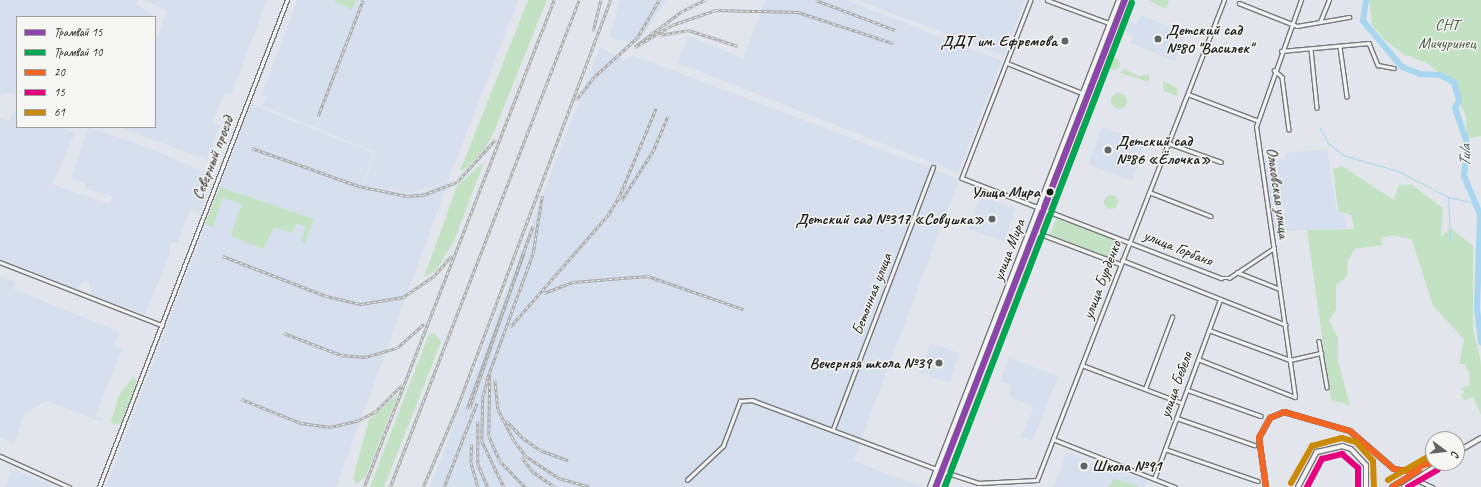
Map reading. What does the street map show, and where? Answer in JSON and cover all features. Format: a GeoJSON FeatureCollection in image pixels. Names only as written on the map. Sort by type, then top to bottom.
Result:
{"type":"FeatureCollection","features":[{"type":"Feature","properties":{"kind":"street","name":"Северный проезд"},"geometry":{"type":"LineString","coordinates":[[100,487],[287,0]]}},
{"type":"Feature","properties":{"kind":"street"},"geometry":{"type":"LineString","coordinates":[[1031,0],[1007,63],[1083,93]]}},
{"type":"Feature","properties":{"kind":"street"},"geometry":{"type":"LineString","coordinates":[[1047,0],[1110,24]]}},
{"type":"Feature","properties":{"kind":"street","name":"улица Мира"},"geometry":{"type":"LineString","coordinates":[[930,487],[1119,0]]}},
{"type":"Feature","properties":{"kind":"street","name":"улица Мира"},"geometry":{"type":"LineString","coordinates":[[939,487],[1127,0]]}},
{"type":"Feature","properties":{"kind":"street","name":"улица Бурденко"},"geometry":{"type":"LineString","coordinates":[[945,472],[978,483],[1037,480],[1224,0]]}},
{"type":"Feature","properties":{"kind":"street","name":"Ольховская улица"},"geometry":{"type":"LineString","coordinates":[[1198,359],[1295,397],[1256,120],[1301,0]]}},
{"type":"Feature","properties":{"kind":"street"},"geometry":{"type":"LineString","coordinates":[[1320,22],[1329,0]]}},
{"type":"Feature","properties":{"kind":"street"},"geometry":{"type":"LineString","coordinates":[[1239,3],[1291,25],[1349,17]]}},
{"type":"Feature","properties":{"kind":"street"},"geometry":{"type":"LineString","coordinates":[[1281,51],[1340,47],[1369,43],[1378,64],[1394,68]]}},
{"type":"Feature","properties":{"kind":"street"},"geometry":{"type":"LineString","coordinates":[[1340,47],[1348,97]]}},
{"type":"Feature","properties":{"kind":"street"},"geometry":{"type":"LineString","coordinates":[[1311,49],[1317,108]]}},
{"type":"Feature","properties":{"kind":"street","name":"улица Горбаня"},"geometry":{"type":"LineString","coordinates":[[1007,63],[962,178],[1229,278],[1237,272]]}},
{"type":"Feature","properties":{"kind":"street"},"geometry":{"type":"LineString","coordinates":[[1274,70],[1282,77],[1289,130]]}},
{"type":"Feature","properties":{"kind":"street"},"geometry":{"type":"LineString","coordinates":[[1188,94],[1256,120]]}},
{"type":"Feature","properties":{"kind":"street"},"geometry":{"type":"LineString","coordinates":[[1168,143],[1220,162]]}},
{"type":"Feature","properties":{"kind":"street","name":"Бетонная улица"},"geometry":{"type":"LineString","coordinates":[[834,429],[933,167]]}},
{"type":"Feature","properties":{"kind":"street"},"geometry":{"type":"LineString","coordinates":[[1149,192],[1211,216]]}},
{"type":"Feature","properties":{"kind":"street"},"geometry":{"type":"LineString","coordinates":[[1037,232],[1120,264]]}},
{"type":"Feature","properties":{"kind":"street"},"geometry":{"type":"LineString","coordinates":[[1237,272],[1274,248]]}},
{"type":"Feature","properties":{"kind":"street","name":"улица Горбаня"},"geometry":{"type":"LineString","coordinates":[[1122,260],[1286,325]]}},
{"type":"Feature","properties":{"kind":"street"},"geometry":{"type":"LineString","coordinates":[[0,262],[162,325]]}},
{"type":"Feature","properties":{"kind":"street"},"geometry":{"type":"LineString","coordinates":[[1237,272],[1280,289]]}},
{"type":"Feature","properties":{"kind":"street","name":"улица Бебеля"},"geometry":{"type":"LineString","coordinates":[[1154,479],[1220,300]]}},
{"type":"Feature","properties":{"kind":"street"},"geometry":{"type":"LineString","coordinates":[[1145,389],[1172,317]]}},
{"type":"Feature","properties":{"kind":"street"},"geometry":{"type":"LineString","coordinates":[[1209,330],[1290,360],[1321,353]]}},
{"type":"Feature","properties":{"kind":"street"},"geometry":{"type":"LineString","coordinates":[[1320,340],[1327,387]]}},
{"type":"Feature","properties":{"kind":"street"},"geometry":{"type":"LineString","coordinates":[[1082,365],[1182,403]]}},
{"type":"Feature","properties":{"kind":"street"},"geometry":{"type":"LineString","coordinates":[[1188,390],[1261,416]]}},
{"type":"Feature","properties":{"kind":"street"},"geometry":{"type":"LineString","coordinates":[[687,480],[723,446],[740,401],[752,400],[834,429],[945,472]]}},
{"type":"Feature","properties":{"kind":"street"},"geometry":{"type":"LineString","coordinates":[[1266,487],[1259,438],[1270,418],[1284,412],[1350,431],[1394,469],[1406,471],[1425,465]]}},
{"type":"Feature","properties":{"kind":"street"},"geometry":{"type":"LineString","coordinates":[[1177,418],[1254,445]]}},
{"type":"Feature","properties":{"kind":"street"},"geometry":{"type":"LineString","coordinates":[[1465,447],[1481,438]]}},
{"type":"Feature","properties":{"kind":"street"},"geometry":{"type":"LineString","coordinates":[[1053,439],[1175,487]]}},
{"type":"Feature","properties":{"kind":"street"},"geometry":{"type":"LineString","coordinates":[[1298,487],[1311,458],[1333,446],[1351,449],[1361,456],[1368,473],[1366,487]]}},
{"type":"Feature","properties":{"kind":"street"},"geometry":{"type":"LineString","coordinates":[[1165,449],[1258,482]]}},
{"type":"Feature","properties":{"kind":"street"},"geometry":{"type":"LineString","coordinates":[[0,456],[69,487]]}},
{"type":"Feature","properties":{"kind":"street"},"geometry":{"type":"LineString","coordinates":[[1392,487],[1425,467]]}},
{"type":"Feature","properties":{"kind":"street"},"geometry":{"type":"LineString","coordinates":[[1404,487],[1430,471]]}},
{"type":"Feature","properties":{"kind":"street"},"geometry":{"type":"LineString","coordinates":[[1417,480],[1432,487]]}},
{"type":"Feature","properties":{"kind":"shaded area"},"geometry":{"type":"Polygon","coordinates":[[[0,0],[138,0],[136,4],[152,14],[151,16],[16,16],[16,96],[7,92],[0,96],[0,0]]]}},
{"type":"Feature","properties":{"kind":"shaded area"},"geometry":{"type":"Polygon","coordinates":[[[144,0],[267,0],[231,95],[224,93],[213,123],[220,125],[207,160],[122,128],[156,128],[156,39],[167,11],[144,0]]]}},
{"type":"Feature","properties":{"kind":"shaded area"},"geometry":{"type":"Polygon","coordinates":[[[297,0],[518,0],[449,178],[443,183],[410,193],[364,185],[375,152],[262,106],[266,96],[262,95],[297,0]]]}},
{"type":"Feature","properties":{"kind":"shaded area"},"geometry":{"type":"Polygon","coordinates":[[[620,0],[666,0],[644,34],[634,44],[609,37],[620,0]]]}},
{"type":"Feature","properties":{"kind":"shaded area"},"geometry":{"type":"Polygon","coordinates":[[[766,0],[846,0],[1002,61],[958,173],[678,63],[688,36],[743,58],[766,0]]]}},
{"type":"Feature","properties":{"kind":"shaded area"},"geometry":{"type":"Polygon","coordinates":[[[857,0],[1025,0],[1004,56],[857,0]]]}},
{"type":"Feature","properties":{"kind":"shaded area","name":"Детский сад №80 \"Василек\""},"geometry":{"type":"Polygon","coordinates":[[[1141,15],[1186,33],[1175,61],[1130,43],[1133,35],[1121,30],[1125,19],[1137,24],[1141,15]]]}},
{"type":"Feature","properties":{"kind":"shaded area"},"geometry":{"type":"Polygon","coordinates":[[[600,47],[624,60],[632,55],[959,179],[853,461],[923,487],[430,487],[600,47]]]}},
{"type":"Feature","properties":{"kind":"shaded area"},"geometry":{"type":"Polygon","coordinates":[[[251,104],[374,153],[362,186],[409,194],[425,192],[449,180],[336,487],[106,487],[251,104]]]}},
{"type":"Feature","properties":{"kind":"shaded area"},"geometry":{"type":"Polygon","coordinates":[[[15,109],[16,128],[62,128],[75,133],[52,184],[109,204],[112,196],[85,188],[86,184],[71,178],[88,128],[139,144],[212,175],[200,214],[190,210],[178,242],[171,243],[169,257],[145,314],[91,295],[89,282],[84,281],[76,289],[0,258],[0,118],[9,121],[15,109]]]}},
{"type":"Feature","properties":{"kind":"shaded area"},"geometry":{"type":"Polygon","coordinates":[[[1102,127],[1146,143],[1132,181],[1088,165],[1102,127]]]}},
{"type":"Feature","properties":{"kind":"shaded area"},"geometry":{"type":"Polygon","coordinates":[[[1327,149],[1337,214],[1344,213],[1347,228],[1273,232],[1262,158],[1285,160],[1285,153],[1327,149]]]}},
{"type":"Feature","properties":{"kind":"shaded area","name":"Детский сад №317 «Совушка»"},"geometry":{"type":"Polygon","coordinates":[[[981,196],[1016,209],[1004,242],[969,229],[981,196]]]}},
{"type":"Feature","properties":{"kind":"shaded area"},"geometry":{"type":"Polygon","coordinates":[[[0,277],[16,282],[14,289],[119,332],[114,346],[122,349],[95,416],[103,419],[102,422],[47,401],[25,413],[14,443],[0,438],[0,277]]]}},
{"type":"Feature","properties":{"kind":"shaded area","name":"Вечерняя школа №39"},"geometry":{"type":"Polygon","coordinates":[[[930,343],[959,353],[949,382],[920,372],[930,343]]]}},
{"type":"Feature","properties":{"kind":"shaded area"},"geometry":{"type":"Polygon","coordinates":[[[1009,357],[1058,377],[1032,441],[1021,437],[1034,407],[1008,396],[1012,385],[1000,381],[1009,357]]]}},
{"type":"Feature","properties":{"kind":"shaded area","name":"Школа №91"},"geometry":{"type":"Polygon","coordinates":[[[1067,452],[1147,481],[1145,487],[1053,487],[1067,452]]]}},
{"type":"Feature","properties":{"kind":"shaded area"},"geometry":{"type":"Polygon","coordinates":[[[12,469],[39,480],[56,487],[5,487],[12,469]]]}},
{"type":"Feature","properties":{"kind":"green space"},"geometry":{"type":"Polygon","coordinates":[[[335,0],[356,0],[352,10],[334,1],[335,0]]]}},
{"type":"Feature","properties":{"kind":"green space"},"geometry":{"type":"Polygon","coordinates":[[[528,0],[547,0],[493,134],[484,150],[463,171],[460,169],[528,0]]]}},
{"type":"Feature","properties":{"kind":"green space"},"geometry":{"type":"Polygon","coordinates":[[[1148,0],[1167,0],[1169,1],[1166,9],[1148,0]]]}},
{"type":"Feature","properties":{"kind":"green space","name":"СНТ Мичуринец"},"geometry":{"type":"Polygon","coordinates":[[[1369,0],[1481,0],[1481,136],[1467,139],[1466,117],[1450,81],[1427,63],[1403,54],[1386,41],[1372,25],[1369,0]]]}},
{"type":"Feature","properties":{"kind":"green space"},"geometry":{"type":"Polygon","coordinates":[[[1112,58],[1116,58],[1120,64],[1116,70],[1112,70],[1108,66],[1108,62],[1112,58]]]}},
{"type":"Feature","properties":{"kind":"green space"},"geometry":{"type":"Polygon","coordinates":[[[1124,69],[1139,76],[1149,74],[1149,82],[1120,73],[1124,69]]]}},
{"type":"Feature","properties":{"kind":"green space"},"geometry":{"type":"Polygon","coordinates":[[[1163,81],[1177,88],[1177,96],[1164,91],[1163,81]]]}},
{"type":"Feature","properties":{"kind":"green space"},"geometry":{"type":"Polygon","coordinates":[[[1119,93],[1125,95],[1127,101],[1125,107],[1119,109],[1113,107],[1111,101],[1113,95],[1119,93]]]}},
{"type":"Feature","properties":{"kind":"green space"},"geometry":{"type":"Polygon","coordinates":[[[484,162],[455,239],[436,271],[424,277],[457,186],[484,162]]]}},
{"type":"Feature","properties":{"kind":"green space"},"geometry":{"type":"Polygon","coordinates":[[[1342,166],[1394,200],[1399,185],[1412,185],[1443,208],[1441,237],[1451,228],[1473,246],[1473,328],[1481,363],[1481,415],[1473,397],[1464,400],[1461,394],[1465,393],[1462,388],[1470,385],[1469,372],[1464,364],[1459,364],[1464,339],[1433,306],[1412,240],[1394,235],[1381,238],[1383,245],[1355,249],[1348,260],[1347,276],[1336,286],[1336,310],[1329,320],[1338,338],[1338,361],[1350,405],[1331,400],[1307,230],[1354,229],[1351,215],[1338,211],[1333,169],[1342,166]]]}},
{"type":"Feature","properties":{"kind":"green space"},"geometry":{"type":"Polygon","coordinates":[[[220,187],[314,219],[305,243],[301,241],[306,227],[296,223],[292,233],[274,227],[263,249],[233,237],[231,233],[242,204],[222,198],[213,227],[205,224],[220,187]]]}},
{"type":"Feature","properties":{"kind":"green space"},"geometry":{"type":"Polygon","coordinates":[[[1111,195],[1116,197],[1118,202],[1116,207],[1111,209],[1106,207],[1104,202],[1106,197],[1111,195]]]}},
{"type":"Feature","properties":{"kind":"green space"},"geometry":{"type":"Polygon","coordinates":[[[1057,217],[1122,242],[1116,260],[1050,235],[1057,217]]]}},
{"type":"Feature","properties":{"kind":"green space"},"geometry":{"type":"Polygon","coordinates":[[[435,333],[441,342],[384,487],[370,487],[429,334],[435,333]]]}},
{"type":"Feature","properties":{"kind":"green space"},"geometry":{"type":"Polygon","coordinates":[[[133,377],[137,381],[121,423],[114,424],[111,421],[119,395],[133,377]]]}},
{"type":"Feature","properties":{"kind":"green space"},"geometry":{"type":"Polygon","coordinates":[[[398,394],[366,476],[356,484],[353,478],[369,420],[398,394]]]}},
{"type":"Feature","properties":{"kind":"green space"},"geometry":{"type":"Polygon","coordinates":[[[1114,479],[1138,486],[1138,487],[1108,487],[1114,479]]]}},
{"type":"Feature","properties":{"kind":"waterway","name":"Tula"},"geometry":{"type":"LineString","coordinates":[[1366,0],[1363,21],[1402,67],[1420,74],[1440,75],[1454,82],[1459,101],[1455,108],[1468,146],[1464,176],[1480,214],[1477,309],[1481,343]]}},
{"type":"Feature","properties":{"kind":"waterway"},"geometry":{"type":"LineString","coordinates":[[1320,128],[1328,143],[1343,155],[1398,171],[1448,197],[1474,203],[1480,214]]}},
{"type":"Feature","properties":{"kind":"waterway"},"geometry":{"type":"LineString","coordinates":[[1448,197],[1450,241]]}},
{"type":"Feature","properties":{"kind":"railway"},"geometry":{"type":"LineString","coordinates":[[318,116],[363,0]]}},
{"type":"Feature","properties":{"kind":"railway"},"geometry":{"type":"LineString","coordinates":[[364,487],[554,0]]}},
{"type":"Feature","properties":{"kind":"railway"},"geometry":{"type":"LineString","coordinates":[[390,487],[579,0]]}},
{"type":"Feature","properties":{"kind":"railway"},"geometry":{"type":"LineString","coordinates":[[593,31],[601,0]]}},
{"type":"Feature","properties":{"kind":"railway"},"geometry":{"type":"LineString","coordinates":[[423,487],[457,408],[610,0]]}},
{"type":"Feature","properties":{"kind":"railway"},"geometry":{"type":"LineString","coordinates":[[576,100],[594,77],[637,38],[659,0]]}},
{"type":"Feature","properties":{"kind":"railway"},"geometry":{"type":"LineString","coordinates":[[706,0],[683,11],[635,47],[672,25],[716,10],[798,12],[893,43]]}},
{"type":"Feature","properties":{"kind":"railway"},"geometry":{"type":"LineString","coordinates":[[816,0],[895,30]]}},
{"type":"Feature","properties":{"kind":"railway"},"geometry":{"type":"LineString","coordinates":[[660,35],[688,30],[738,46]]}},
{"type":"Feature","properties":{"kind":"railway"},"geometry":{"type":"LineString","coordinates":[[510,327],[608,215],[619,197],[656,108]]}},
{"type":"Feature","properties":{"kind":"railway"},"geometry":{"type":"LineString","coordinates":[[621,201],[653,151],[668,116]]}},
{"type":"Feature","properties":{"kind":"railway"},"geometry":{"type":"LineString","coordinates":[[252,148],[359,186],[407,196],[423,195],[457,182],[495,140]]}},
{"type":"Feature","properties":{"kind":"railway"},"geometry":{"type":"LineString","coordinates":[[487,379],[533,253],[542,196]]}},
{"type":"Feature","properties":{"kind":"railway"},"geometry":{"type":"LineString","coordinates":[[522,256],[533,226]]}},
{"type":"Feature","properties":{"kind":"railway"},"geometry":{"type":"LineString","coordinates":[[467,409],[524,252],[470,408]]}},
{"type":"Feature","properties":{"kind":"railway"},"geometry":{"type":"LineString","coordinates":[[223,256],[326,296],[361,304],[403,297],[433,277],[451,256]]}},
{"type":"Feature","properties":{"kind":"railway"},"geometry":{"type":"LineString","coordinates":[[544,293],[573,282],[648,276],[743,309]]}},
{"type":"Feature","properties":{"kind":"railway"},"geometry":{"type":"LineString","coordinates":[[284,333],[341,355],[365,357],[397,348],[424,324]]}},
{"type":"Feature","properties":{"kind":"railway"},"geometry":{"type":"LineString","coordinates":[[490,374],[489,436],[500,461],[525,487]]}},
{"type":"Feature","properties":{"kind":"railway"},"geometry":{"type":"LineString","coordinates":[[489,375],[483,397],[482,441],[504,487]]}},
{"type":"Feature","properties":{"kind":"railway"},"geometry":{"type":"LineString","coordinates":[[495,380],[498,409],[513,439],[526,456],[559,478],[590,487]]}},
{"type":"Feature","properties":{"kind":"railway"},"geometry":{"type":"LineString","coordinates":[[241,399],[301,423],[330,427],[357,421],[375,412],[402,385]]}},
{"type":"Feature","properties":{"kind":"railway"},"geometry":{"type":"LineString","coordinates":[[444,487],[477,403]]}},
{"type":"Feature","properties":{"kind":"railway"},"geometry":{"type":"LineString","coordinates":[[478,421],[478,464],[488,487]]}},
{"type":"Feature","properties":{"kind":"railway"},"geometry":{"type":"LineString","coordinates":[[507,421],[523,438],[540,450],[568,460]]}},
{"type":"Feature","properties":{"kind":"railway"},"geometry":{"type":"LineString","coordinates":[[472,444],[471,462],[478,487]]}},
{"type":"Feature","properties":{"kind":"railway"},"geometry":{"type":"LineString","coordinates":[[522,457],[532,471],[555,487]]}},
{"type":"Feature","properties":{"kind":"tram line","name":"15"},"geometry":{"type":"LineString","coordinates":[[936,487],[1125,0]]}},
{"type":"Feature","properties":{"kind":"tram line","name":"10"},"geometry":{"type":"LineString","coordinates":[[945,487],[1132,3]]}},
{"type":"Feature","properties":{"kind":"transit line","name":"20"},"geometry":{"type":"LineString","coordinates":[[1266,487],[1259,438],[1270,418],[1284,412],[1350,431],[1394,469],[1406,471],[1425,465]]}},
{"type":"Feature","properties":{"kind":"transit line","name":"61"},"geometry":{"type":"LineString","coordinates":[[1291,483],[1312,446],[1342,438],[1356,442],[1373,461],[1374,487]]}},
{"type":"Feature","properties":{"kind":"transit line","name":"15"},"geometry":{"type":"LineString","coordinates":[[1307,487],[1322,459],[1342,454],[1358,468],[1358,487]]}},
{"type":"Feature","properties":{"kind":"transit line","name":"61"},"geometry":{"type":"LineString","coordinates":[[1388,480],[1425,458]]}},
{"type":"Feature","properties":{"kind":"transit line","name":"20"},"geometry":{"type":"LineString","coordinates":[[1392,487],[1419,470]]}},
{"type":"Feature","properties":{"kind":"transit line","name":"15"},"geometry":{"type":"LineString","coordinates":[[1408,487],[1435,471]]}},
{"type":"Feature","properties":{"kind":"place","name":"Детский сад №80 \"Василек\""},"geometry":{"type":"Point","coordinates":[1158,39]}},
{"type":"Feature","properties":{"kind":"place","name":"ДДТ им. Ефремова"},"geometry":{"type":"Point","coordinates":[1065,41]}},
{"type":"Feature","properties":{"kind":"place","name":"Детский сад №86 «Ёлочка»"},"geometry":{"type":"Point","coordinates":[1108,150]}},
{"type":"Feature","properties":{"kind":"place","name":"Улица Мира"},"geometry":{"type":"Point","coordinates":[1050,192]}},
{"type":"Feature","properties":{"kind":"place","name":"Детский сад №317 «Совушка»"},"geometry":{"type":"Point","coordinates":[992,219]}},
{"type":"Feature","properties":{"kind":"place","name":"Вечерняя школа №39"},"geometry":{"type":"Point","coordinates":[939,363]}},
{"type":"Feature","properties":{"kind":"place","name":"Школа №91"},"geometry":{"type":"Point","coordinates":[1084,466]}}]}
